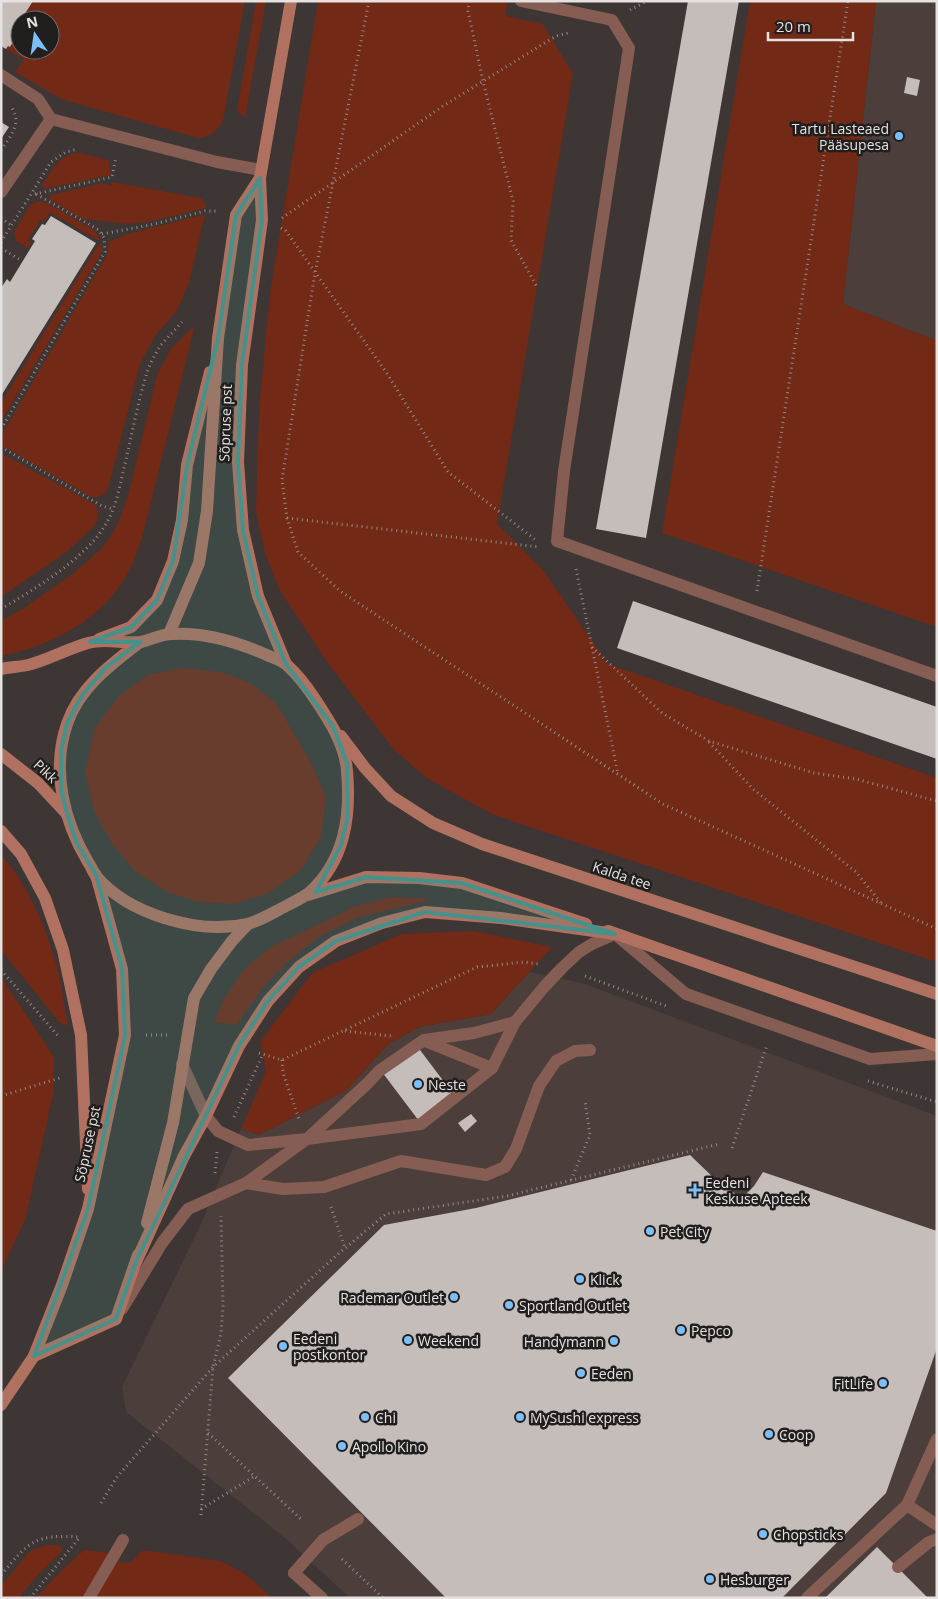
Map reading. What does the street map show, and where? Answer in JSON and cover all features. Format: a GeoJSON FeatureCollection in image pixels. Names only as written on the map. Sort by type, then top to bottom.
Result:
{"type":"FeatureCollection","features":[{"type":"Feature","properties":{"kind":"main road","name":"Sõpruse pst"},"geometry":{"type":"LineString","coordinates":[[286,664],[258,596],[243,530],[238,462],[242,365],[262,220],[260,174],[291,1]]}},
{"type":"Feature","properties":{"kind":"main road","name":"Sõpruse pst"},"geometry":{"type":"LineString","coordinates":[[169,634],[199,563],[206,511],[218,338],[236,215],[260,174]]}},
{"type":"Feature","properties":{"kind":"main road"},"geometry":{"type":"LineString","coordinates":[[1,668],[28,665],[131,627],[157,600],[173,561],[182,520],[187,465],[218,338]]}},
{"type":"Feature","properties":{"kind":"main road"},"geometry":{"type":"LineString","coordinates":[[90,642],[140,642],[169,634],[208,636],[246,646],[286,664],[304,683],[333,726],[346,763],[349,794],[348,816],[341,845],[322,880],[306,895]]}},
{"type":"Feature","properties":{"kind":"main road"},"geometry":{"type":"LineString","coordinates":[[140,642],[106,667],[82,695],[67,723],[61,750],[61,790],[77,844],[96,875],[122,899],[151,914],[180,922],[216,926],[248,924],[306,895],[366,877],[419,878],[462,883],[937,1046]]}},
{"type":"Feature","properties":{"kind":"main road","name":"Kalda tee"},"geometry":{"type":"LineString","coordinates":[[333,726],[365,768],[391,796],[441,826],[482,844],[937,994]]}},
{"type":"Feature","properties":{"kind":"main road","name":"Pikk"},"geometry":{"type":"LineString","coordinates":[[1,754],[38,782],[67,814]]}},
{"type":"Feature","properties":{"kind":"main road"},"geometry":{"type":"LineString","coordinates":[[1,831],[21,854],[45,898],[63,950],[81,1035],[88,1209]]}},
{"type":"Feature","properties":{"kind":"main road","name":"Sõpruse pst"},"geometry":{"type":"LineString","coordinates":[[1,1405],[34,1356],[62,1285],[88,1209],[125,1036],[122,969],[96,875]]}},
{"type":"Feature","properties":{"kind":"main road"},"geometry":{"type":"LineString","coordinates":[[136,1262],[184,1156],[206,1116],[239,1046],[268,1000],[299,967],[336,941],[382,923],[425,912],[501,918],[615,934]]}},
{"type":"Feature","properties":{"kind":"main road"},"geometry":{"type":"LineString","coordinates":[[34,1356],[116,1320],[136,1262],[173,1123],[194,998],[211,969],[232,940],[248,924]]}},
{"type":"Feature","properties":{"kind":"street"},"geometry":{"type":"LineString","coordinates":[[521,1],[612,20],[629,48],[564,471],[557,541],[937,676]]}},
{"type":"Feature","properties":{"kind":"street"},"geometry":{"type":"LineString","coordinates":[[1,76],[38,99],[52,119],[260,174]]}},
{"type":"Feature","properties":{"kind":"street"},"geometry":{"type":"LineString","coordinates":[[1,192],[52,119]]}},
{"type":"Feature","properties":{"kind":"street"},"geometry":{"type":"LineString","coordinates":[[182,1064],[206,1116],[218,1131],[248,1145],[421,1124],[492,1068],[515,1022],[562,968],[579,952],[615,934],[686,994],[870,1059],[937,1054]]}},
{"type":"Feature","properties":{"kind":"street"},"geometry":{"type":"LineString","coordinates":[[116,1320],[162,1243],[188,1209],[246,1183],[307,1139],[368,1083],[378,1071],[424,1040],[474,1033],[515,1022]]}},
{"type":"Feature","properties":{"kind":"street"},"geometry":{"type":"LineString","coordinates":[[424,1040],[492,1068]]}},
{"type":"Feature","properties":{"kind":"street"},"geometry":{"type":"LineString","coordinates":[[246,1183],[283,1189],[324,1187],[401,1161],[486,1175],[505,1167],[516,1149],[539,1086],[556,1061],[575,1051],[590,1050]]}},
{"type":"Feature","properties":{"kind":"street"},"geometry":{"type":"LineString","coordinates":[[807,1598],[907,1505],[937,1439]]}},
{"type":"Feature","properties":{"kind":"street"},"geometry":{"type":"LineString","coordinates":[[907,1505],[937,1525]]}},
{"type":"Feature","properties":{"kind":"street"},"geometry":{"type":"LineString","coordinates":[[322,1598],[294,1572],[323,1540],[358,1519]]}},
{"type":"Feature","properties":{"kind":"street"},"geometry":{"type":"LineString","coordinates":[[898,1567],[929,1542],[937,1539]]}},
{"type":"Feature","properties":{"kind":"street"},"geometry":{"type":"LineString","coordinates":[[88,1598],[123,1540]]}},
{"type":"Feature","properties":{"kind":"path"},"geometry":{"type":"LineString","coordinates":[[369,1],[315,273],[282,480],[287,518],[298,552],[340,591],[663,804],[937,929]]}},
{"type":"Feature","properties":{"kind":"path"},"geometry":{"type":"LineString","coordinates":[[469,1],[468,12],[483,81],[513,201],[511,240],[537,287]]}},
{"type":"Feature","properties":{"kind":"path"},"geometry":{"type":"LineString","coordinates":[[754,611],[848,1]]}},
{"type":"Feature","properties":{"kind":"path"},"geometry":{"type":"LineString","coordinates":[[275,222],[443,106],[556,36],[574,31]]}},
{"type":"Feature","properties":{"kind":"path"},"geometry":{"type":"LineString","coordinates":[[1,150],[16,125],[16,117],[10,105]]}},
{"type":"Feature","properties":{"kind":"path"},"geometry":{"type":"LineString","coordinates":[[30,196],[112,177],[121,137]]}},
{"type":"Feature","properties":{"kind":"path"},"geometry":{"type":"LineString","coordinates":[[1,242],[51,162],[66,152],[85,149]]}},
{"type":"Feature","properties":{"kind":"path"},"geometry":{"type":"LineString","coordinates":[[1,429],[105,252],[106,243],[102,234],[95,228],[36,194]]}},
{"type":"Feature","properties":{"kind":"path"},"geometry":{"type":"LineString","coordinates":[[102,234],[150,225],[206,211],[216,211]]}},
{"type":"Feature","properties":{"kind":"path"},"geometry":{"type":"LineString","coordinates":[[1,218],[12,225]]}},
{"type":"Feature","properties":{"kind":"path"},"geometry":{"type":"LineString","coordinates":[[1,248],[22,261]]}},
{"type":"Feature","properties":{"kind":"path"},"geometry":{"type":"LineString","coordinates":[[287,518],[547,548],[448,472],[386,372],[315,273]]}},
{"type":"Feature","properties":{"kind":"path"},"geometry":{"type":"LineString","coordinates":[[1,609],[55,574],[80,554],[102,531],[113,509],[119,491],[147,372],[155,353],[182,322]]}},
{"type":"Feature","properties":{"kind":"path"},"geometry":{"type":"LineString","coordinates":[[1,448],[102,506],[113,509]]}},
{"type":"Feature","properties":{"kind":"path"},"geometry":{"type":"LineString","coordinates":[[576,567],[618,774]]}},
{"type":"Feature","properties":{"kind":"path"},"geometry":{"type":"LineString","coordinates":[[592,646],[662,713],[709,741],[814,773],[856,779],[937,801]]}},
{"type":"Feature","properties":{"kind":"path"},"geometry":{"type":"LineString","coordinates":[[709,741],[753,789],[856,872],[882,904]]}},
{"type":"Feature","properties":{"kind":"path"},"geometry":{"type":"LineString","coordinates":[[1,977],[9,980]]}},
{"type":"Feature","properties":{"kind":"path"},"geometry":{"type":"LineString","coordinates":[[343,1031],[424,1040]]}},
{"type":"Feature","properties":{"kind":"path"},"geometry":{"type":"LineString","coordinates":[[732,1148],[766,1045]]}},
{"type":"Feature","properties":{"kind":"path"},"geometry":{"type":"LineString","coordinates":[[1,1096],[65,1077]]}},
{"type":"Feature","properties":{"kind":"path"},"geometry":{"type":"LineString","coordinates":[[571,1180],[590,1135],[585,1101]]}},
{"type":"Feature","properties":{"kind":"path"},"geometry":{"type":"LineString","coordinates":[[101,1502],[117,1477],[213,1367],[337,1255],[386,1214],[507,1196],[719,1144]]}},
{"type":"Feature","properties":{"kind":"path"},"geometry":{"type":"LineString","coordinates":[[201,1514],[213,1367]]}},
{"type":"Feature","properties":{"kind":"path"},"geometry":{"type":"LineString","coordinates":[[208,1432],[303,1521]]}},
{"type":"Feature","properties":{"kind":"path"},"geometry":{"type":"LineString","coordinates":[[201,1509],[254,1476]]}},
{"type":"Feature","properties":{"kind":"path"},"geometry":{"type":"LineString","coordinates":[[1,1575],[25,1547],[42,1538],[81,1537],[30,1598]]}},
{"type":"Feature","properties":{"kind":"path"},"geometry":{"type":"LineString","coordinates":[[342,1559],[383,1598]]}},
{"type":"Feature","properties":{"kind":"highlighted area"},"geometry":{"type":"Polygon","coordinates":[[[260,178],[262,220],[242,365],[238,462],[243,530],[258,596],[286,664],[333,726],[347,763],[348,816],[341,845],[316,892],[366,877],[462,883],[615,934],[425,912],[336,941],[299,967],[268,1001],[239,1046],[136,1262],[116,1319],[34,1356],[88,1209],[125,1035],[122,969],[96,875],[77,844],[67,814],[61,790],[61,750],[67,723],[82,695],[106,667],[140,642],[90,642],[131,627],[157,600],[173,561],[187,465],[218,338],[236,215],[260,178]]]}},
{"type":"Feature","properties":{"kind":"shaded area"},"geometry":{"type":"Polygon","coordinates":[[[33,1],[245,1],[221,124],[210,135],[198,138],[61,99],[15,72],[23,60],[60,60],[60,10],[27,10],[33,1]]]}},
{"type":"Feature","properties":{"kind":"shaded area"},"geometry":{"type":"Polygon","coordinates":[[[256,1],[266,1],[245,118],[237,111],[256,1]]]}},
{"type":"Feature","properties":{"kind":"shaded area"},"geometry":{"type":"Polygon","coordinates":[[[318,1],[507,1],[506,16],[543,24],[573,74],[497,524],[543,570],[608,664],[937,778],[937,962],[494,815],[428,779],[394,750],[325,659],[280,591],[265,553],[256,511],[260,399],[270,293],[318,1]]]}},
{"type":"Feature","properties":{"kind":"shaded area"},"geometry":{"type":"Polygon","coordinates":[[[750,1],[876,1],[843,304],[937,341],[937,627],[662,533],[750,1]]]}},
{"type":"Feature","properties":{"kind":"shaded area","name":"Tartu Lasteaed Pääsupesa"},"geometry":{"type":"Polygon","coordinates":[[[876,1],[937,1],[937,341],[843,304],[876,1]]]}},
{"type":"Feature","properties":{"kind":"shaded area"},"geometry":{"type":"Polygon","coordinates":[[[80,153],[108,160],[111,175],[44,189],[42,186],[62,159],[80,153]]]}},
{"type":"Feature","properties":{"kind":"shaded area"},"geometry":{"type":"Polygon","coordinates":[[[112,182],[201,198],[206,208],[148,222],[128,224],[83,219],[49,199],[51,195],[102,183],[112,186],[112,182]]]}},
{"type":"Feature","properties":{"kind":"shaded area"},"geometry":{"type":"Polygon","coordinates":[[[41,201],[94,230],[101,240],[97,240],[50,212],[44,222],[40,220],[28,240],[31,242],[28,248],[16,241],[14,232],[31,204],[41,201]]]}},
{"type":"Feature","properties":{"kind":"shaded area"},"geometry":{"type":"Polygon","coordinates":[[[205,214],[190,279],[183,298],[176,312],[155,336],[140,364],[108,489],[105,493],[99,497],[91,497],[1,445],[1,436],[108,253],[108,242],[127,234],[205,214]]]}},
{"type":"Feature","properties":{"kind":"shaded area"},"geometry":{"type":"Polygon","coordinates":[[[102,243],[102,252],[1,422],[1,403],[98,245],[102,243]]]}},
{"type":"Feature","properties":{"kind":"shaded area"},"geometry":{"type":"Polygon","coordinates":[[[195,325],[142,538],[126,576],[100,609],[70,631],[36,646],[1,656],[1,621],[24,608],[74,573],[99,551],[109,539],[119,521],[128,496],[157,375],[171,349],[195,325]]]}},
{"type":"Feature","properties":{"kind":"shaded area"},"geometry":{"type":"Polygon","coordinates":[[[1,453],[96,505],[98,515],[95,525],[68,551],[1,597],[1,453]]]}},
{"type":"Feature","properties":{"kind":"shaded area"},"geometry":{"type":"Polygon","coordinates":[[[182,668],[221,672],[250,683],[276,703],[311,763],[326,797],[321,837],[301,870],[269,893],[234,904],[198,902],[167,892],[135,871],[112,844],[94,811],[85,772],[95,727],[120,695],[148,675],[182,668]]]}},
{"type":"Feature","properties":{"kind":"shaded area"},"geometry":{"type":"Polygon","coordinates":[[[1,855],[12,868],[38,912],[59,976],[68,1026],[59,1022],[1,950],[1,855]]]}},
{"type":"Feature","properties":{"kind":"shaded area"},"geometry":{"type":"Polygon","coordinates":[[[391,897],[433,899],[356,918],[317,938],[285,964],[264,986],[236,1025],[214,1022],[224,999],[245,968],[273,946],[354,907],[391,897]]]}},
{"type":"Feature","properties":{"kind":"shaded area"},"geometry":{"type":"Polygon","coordinates":[[[473,931],[552,947],[491,1014],[420,1027],[388,1044],[347,1090],[259,1135],[241,1129],[266,1071],[260,1042],[312,973],[402,934],[473,931]]]}},
{"type":"Feature","properties":{"kind":"shaded area"},"geometry":{"type":"Polygon","coordinates":[[[529,972],[582,983],[937,1116],[937,1598],[350,1598],[284,1537],[126,1412],[122,1387],[200,1226],[241,1129],[259,1135],[347,1090],[388,1044],[420,1027],[491,1014],[529,972]]]}},
{"type":"Feature","properties":{"kind":"shaded area"},"geometry":{"type":"Polygon","coordinates":[[[1,977],[54,1057],[53,1095],[25,1220],[1,1271],[1,977]]]}},
{"type":"Feature","properties":{"kind":"shaded area"},"geometry":{"type":"Polygon","coordinates":[[[48,1545],[60,1545],[62,1551],[18,1598],[1,1598],[1,1586],[28,1553],[48,1545]]]}},
{"type":"Feature","properties":{"kind":"shaded area"},"geometry":{"type":"Polygon","coordinates":[[[84,1550],[105,1552],[109,1554],[110,1561],[129,1563],[142,1551],[220,1561],[244,1573],[272,1598],[36,1598],[84,1550]]]}},
{"type":"Feature","properties":{"kind":"building"},"geometry":{"type":"Polygon","coordinates":[[[1,1],[33,1],[27,10],[10,10],[10,47],[8,46],[6,49],[1,46],[1,1]]]}},
{"type":"Feature","properties":{"kind":"building"},"geometry":{"type":"Polygon","coordinates":[[[688,1],[739,1],[646,538],[596,529],[688,1]]]}},
{"type":"Feature","properties":{"kind":"building"},"geometry":{"type":"Polygon","coordinates":[[[907,77],[920,80],[917,96],[904,93],[907,77]]]}},
{"type":"Feature","properties":{"kind":"building"},"geometry":{"type":"Polygon","coordinates":[[[1,122],[9,127],[1,139],[1,122]]]}},
{"type":"Feature","properties":{"kind":"building"},"geometry":{"type":"Polygon","coordinates":[[[51,216],[96,243],[1,396],[1,288],[7,279],[10,282],[35,241],[32,239],[42,224],[45,225],[51,216]]]}},
{"type":"Feature","properties":{"kind":"building"},"geometry":{"type":"Polygon","coordinates":[[[633,601],[937,707],[937,759],[617,648],[633,601]]]}},
{"type":"Feature","properties":{"kind":"building","name":"Neste"},"geometry":{"type":"Polygon","coordinates":[[[417,1046],[454,1095],[419,1121],[382,1072],[417,1046]]]}},
{"type":"Feature","properties":{"kind":"building"},"geometry":{"type":"Polygon","coordinates":[[[471,1114],[477,1121],[465,1132],[458,1123],[471,1114]]]}},
{"type":"Feature","properties":{"kind":"building","name":"Eeden"},"geometry":{"type":"Polygon","coordinates":[[[690,1155],[719,1183],[742,1198],[754,1186],[763,1172],[937,1231],[937,1348],[886,1493],[782,1598],[446,1598],[228,1378],[384,1225],[476,1208],[690,1155]]]}},
{"type":"Feature","properties":{"kind":"building"},"geometry":{"type":"Polygon","coordinates":[[[877,1547],[928,1598],[825,1598],[877,1547]]]}},
{"type":"Feature","properties":{"kind":"place","name":"Tartu Lasteaed Pääsupesa"},"geometry":{"type":"Point","coordinates":[899,136]}},
{"type":"Feature","properties":{"kind":"place","name":"Neste"},"geometry":{"type":"Point","coordinates":[418,1084]}},
{"type":"Feature","properties":{"kind":"place","name":"Eedeni Keskuse Apteek"},"geometry":{"type":"Point","coordinates":[695,1190]}},
{"type":"Feature","properties":{"kind":"place","name":"Pet City"},"geometry":{"type":"Point","coordinates":[650,1231]}},
{"type":"Feature","properties":{"kind":"place","name":"Klick"},"geometry":{"type":"Point","coordinates":[580,1279]}},
{"type":"Feature","properties":{"kind":"place","name":"Rademar Outlet"},"geometry":{"type":"Point","coordinates":[454,1297]}},
{"type":"Feature","properties":{"kind":"place","name":"Sportland Outlet"},"geometry":{"type":"Point","coordinates":[509,1305]}},
{"type":"Feature","properties":{"kind":"place","name":"Pepco"},"geometry":{"type":"Point","coordinates":[681,1330]}},
{"type":"Feature","properties":{"kind":"place","name":"Weekend"},"geometry":{"type":"Point","coordinates":[408,1340]}},
{"type":"Feature","properties":{"kind":"place","name":"Handymann"},"geometry":{"type":"Point","coordinates":[614,1341]}},
{"type":"Feature","properties":{"kind":"place","name":"Eedeni postkontor"},"geometry":{"type":"Point","coordinates":[283,1346]}},
{"type":"Feature","properties":{"kind":"place","name":"Eeden"},"geometry":{"type":"Point","coordinates":[581,1373]}},
{"type":"Feature","properties":{"kind":"place","name":"FitLife"},"geometry":{"type":"Point","coordinates":[883,1383]}},
{"type":"Feature","properties":{"kind":"place","name":"Chi"},"geometry":{"type":"Point","coordinates":[365,1417]}},
{"type":"Feature","properties":{"kind":"place","name":"MySushi express"},"geometry":{"type":"Point","coordinates":[520,1417]}},
{"type":"Feature","properties":{"kind":"place","name":"Coop"},"geometry":{"type":"Point","coordinates":[769,1434]}},
{"type":"Feature","properties":{"kind":"place","name":"Apollo Kino"},"geometry":{"type":"Point","coordinates":[342,1446]}},
{"type":"Feature","properties":{"kind":"place","name":"Chopsticks"},"geometry":{"type":"Point","coordinates":[763,1534]}},
{"type":"Feature","properties":{"kind":"place","name":"Hesburger"},"geometry":{"type":"Point","coordinates":[710,1579]}}]}
